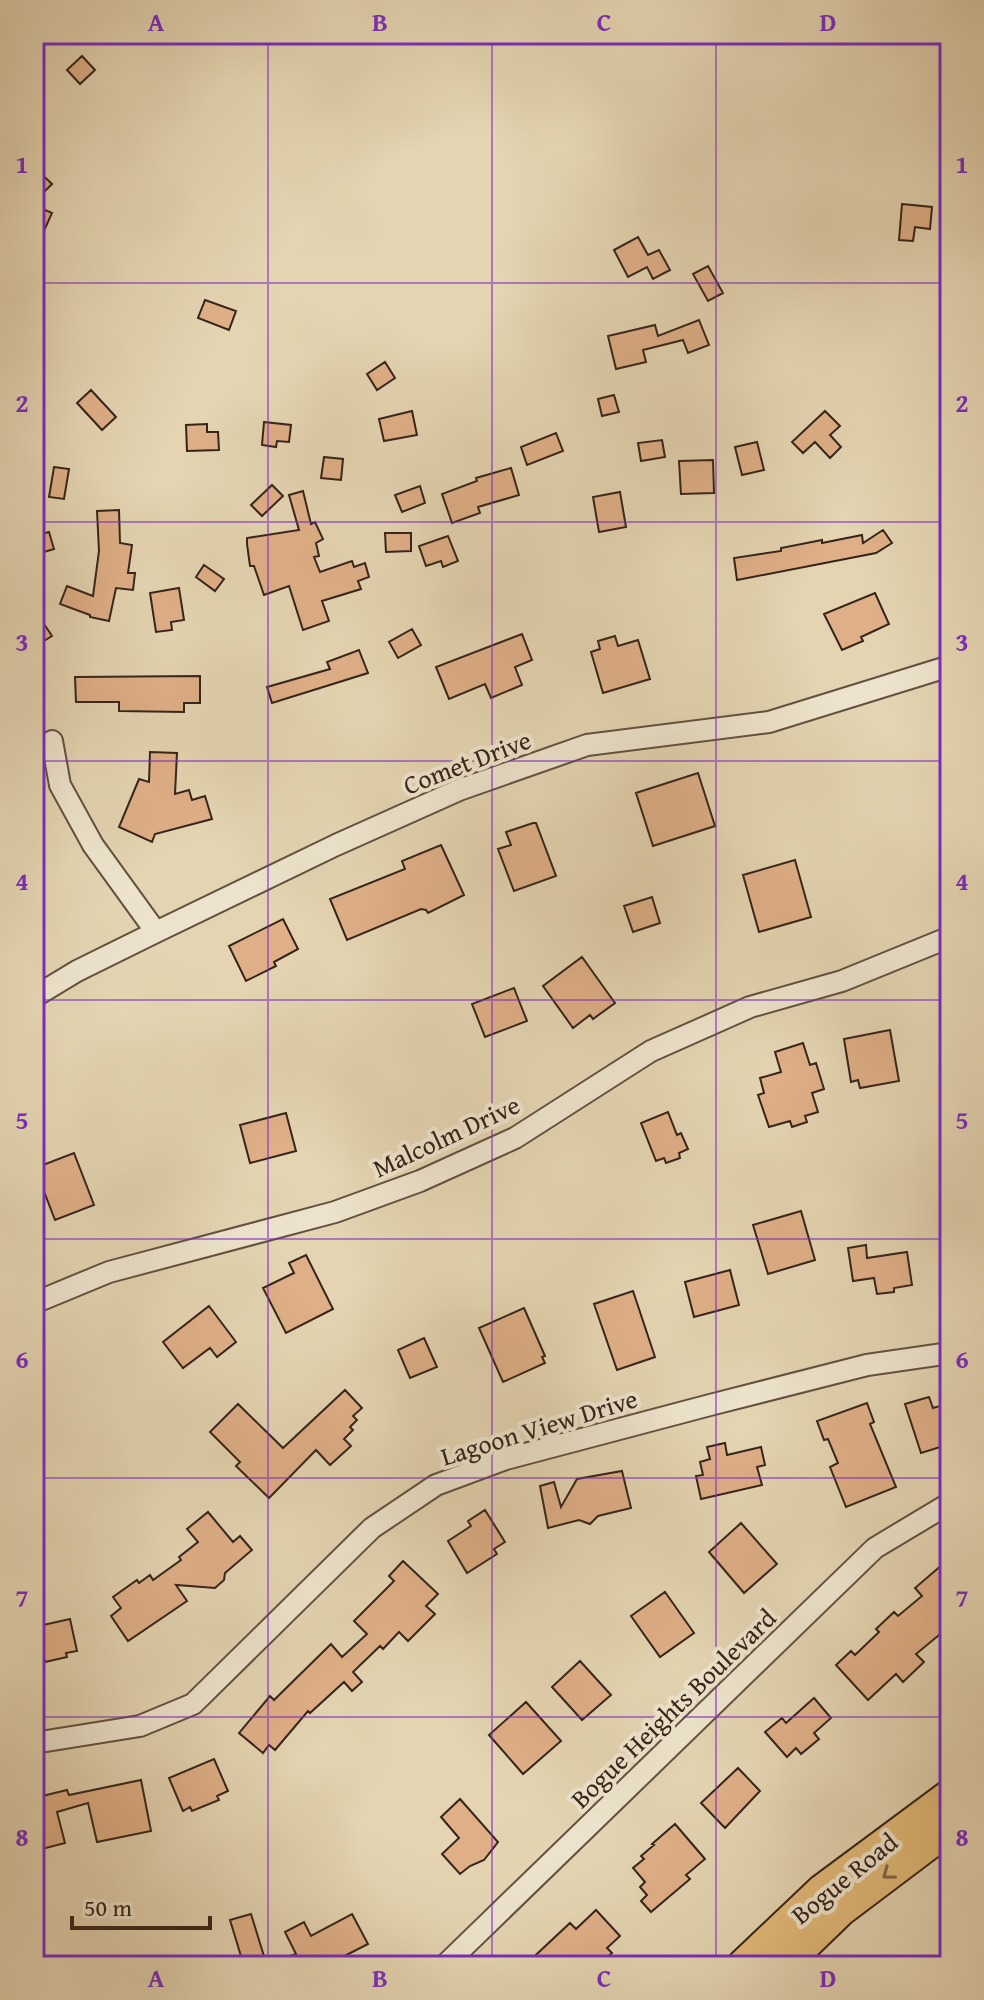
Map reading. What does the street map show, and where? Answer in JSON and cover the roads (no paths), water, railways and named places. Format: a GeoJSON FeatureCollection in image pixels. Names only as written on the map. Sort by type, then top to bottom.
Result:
{"type":"FeatureCollection","features":[{"type":"Feature","properties":{"kind":"main road","name":"Bogue Road"},"geometry":{"type":"LineString","coordinates":[[743,1966],[822,1891],[950,1796]]}},
{"type":"Feature","properties":{"kind":"main road","name":"Bogue Road"},"geometry":{"type":"LineString","coordinates":[[782,1966],[840,1910],[950,1827]]}},
{"type":"Feature","properties":{"kind":"street","name":"Comet Drive"},"geometry":{"type":"LineString","coordinates":[[34,997],[77,971],[156,932],[459,790],[587,745],[769,722],[950,666]]}},
{"type":"Feature","properties":{"kind":"street"},"geometry":{"type":"LineString","coordinates":[[52,741],[60,785],[93,845],[156,932]]}},
{"type":"Feature","properties":{"kind":"street","name":"Malcolm Drive"},"geometry":{"type":"LineString","coordinates":[[34,1303],[109,1272],[335,1212],[420,1181],[515,1138],[651,1051],[750,1007],[842,981],[950,937]]}},
{"type":"Feature","properties":{"kind":"street","name":"Lagoon View Drive"},"geometry":{"type":"LineString","coordinates":[[34,1743],[140,1726],[193,1704],[372,1528],[436,1485],[506,1459],[710,1405],[867,1365],[950,1353]]}},
{"type":"Feature","properties":{"kind":"street","name":"Bogue Heights Boulevard"},"geometry":{"type":"LineString","coordinates":[[444,1966],[875,1548],[950,1503]]}}]}
